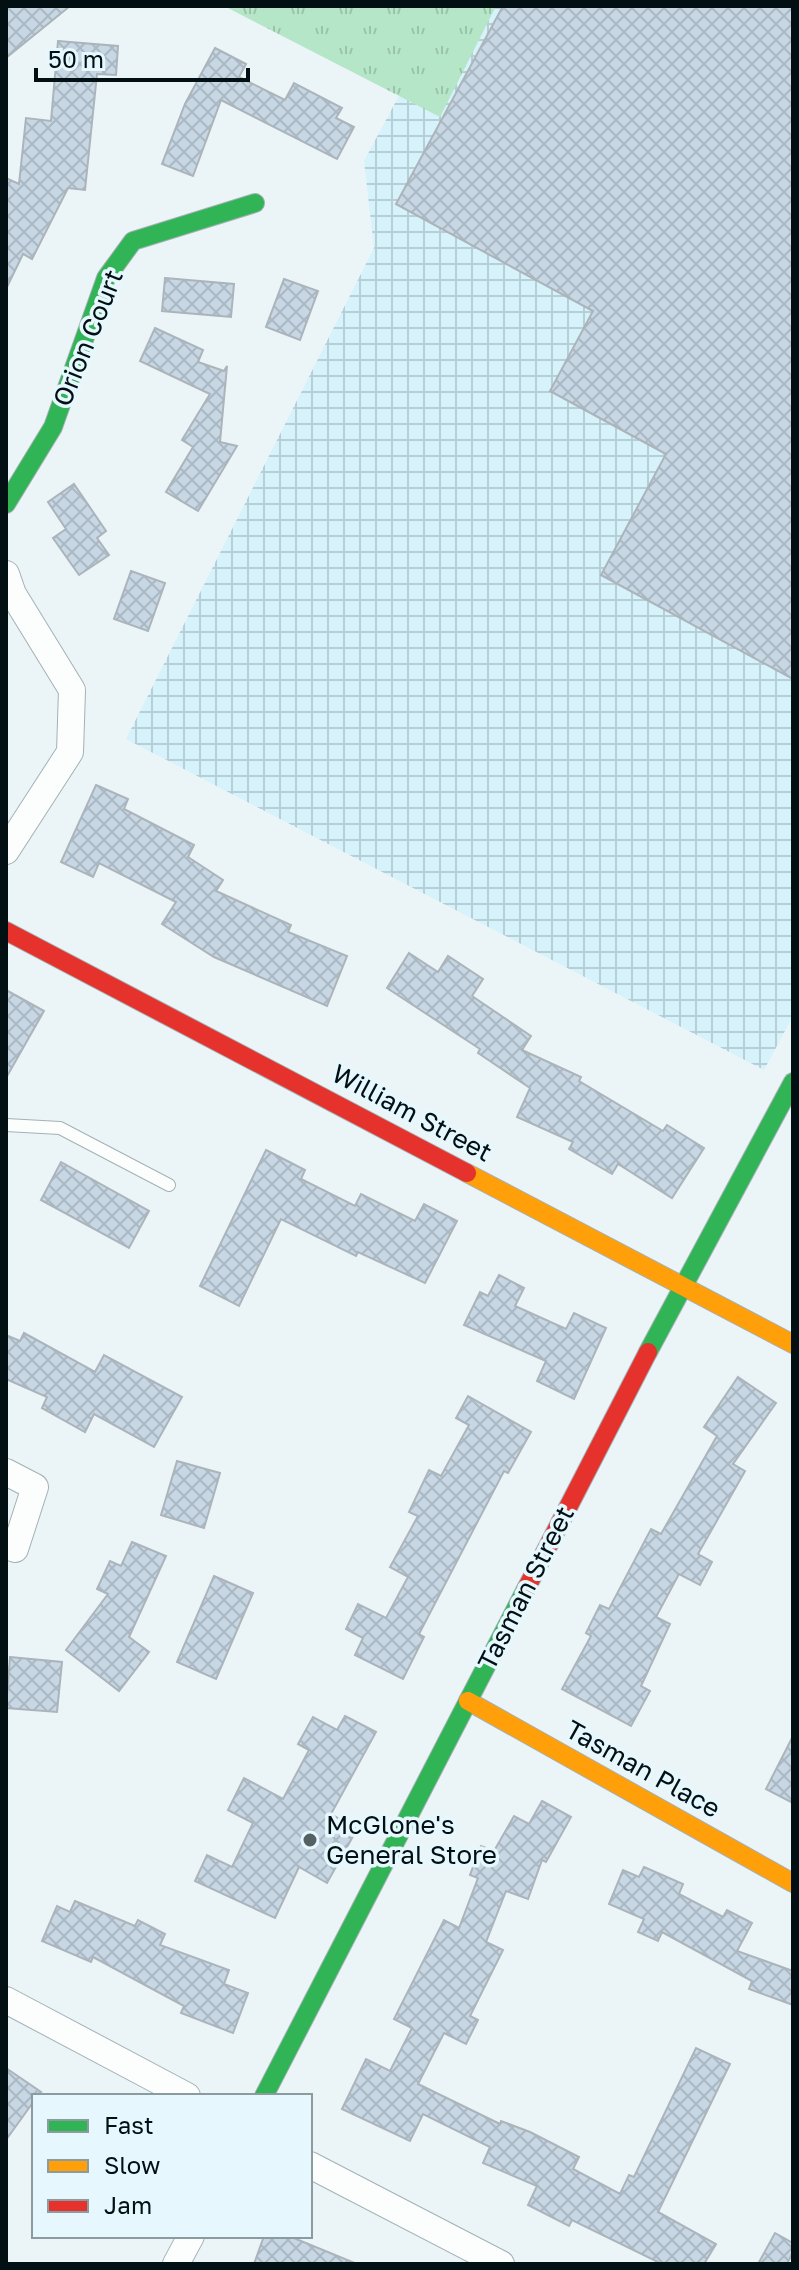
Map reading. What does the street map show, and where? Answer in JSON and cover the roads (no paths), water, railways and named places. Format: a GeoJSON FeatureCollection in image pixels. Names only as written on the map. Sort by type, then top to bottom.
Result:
{"type":"FeatureCollection","features":[{"type":"Feature","properties":{"kind":"street","name":"Orion Court"},"geometry":{"type":"LineString","coordinates":[[6,504],[53,427],[106,278],[133,241],[255,203]]}},
{"type":"Feature","properties":{"kind":"street"},"geometry":{"type":"LineString","coordinates":[[6,574],[13,594],[72,690],[70,752],[6,851]]}},
{"type":"Feature","properties":{"kind":"street","name":"William Street"},"geometry":{"type":"LineString","coordinates":[[6,931],[793,1344]]}},
{"type":"Feature","properties":{"kind":"street","name":"Tasman Street"},"geometry":{"type":"LineString","coordinates":[[265,2094],[683,1284],[793,1082]]}},
{"type":"Feature","properties":{"kind":"street"},"geometry":{"type":"LineString","coordinates":[[6,1472],[35,1487],[15,1549]]}},
{"type":"Feature","properties":{"kind":"street","name":"Tasman Place"},"geometry":{"type":"LineString","coordinates":[[468,1701],[793,1883]]}},
{"type":"Feature","properties":{"kind":"street"},"geometry":{"type":"LineString","coordinates":[[6,2000],[183,2094]]}},
{"type":"Feature","properties":{"kind":"street"},"geometry":{"type":"LineString","coordinates":[[312,2166],[501,2264]]}},
{"type":"Feature","properties":{"kind":"street"},"geometry":{"type":"LineString","coordinates":[[176,2264],[190,2238]]}},
{"type":"Feature","properties":{"kind":"lane"},"geometry":{"type":"LineString","coordinates":[[6,1125],[60,1128],[169,1185]]}},
{"type":"Feature","properties":{"kind":"place","name":"McGlone's General Store"},"geometry":{"type":"Point","coordinates":[310,1840]}}]}
